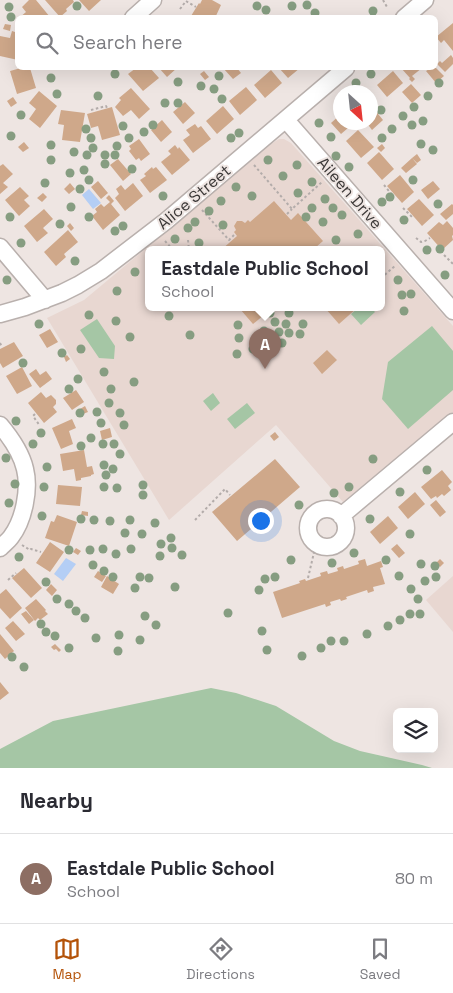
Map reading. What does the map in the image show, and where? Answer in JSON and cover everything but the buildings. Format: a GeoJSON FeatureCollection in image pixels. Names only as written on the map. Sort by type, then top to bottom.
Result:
{"type":"FeatureCollection","features":[{"type":"Feature","properties":{"kind":"street"},"geometry":{"type":"LineString","coordinates":[[136,15],[153,0]]}},
{"type":"Feature","properties":{"kind":"street"},"geometry":{"type":"LineString","coordinates":[[408,15],[425,0]]}},
{"type":"Feature","properties":{"kind":"street","name":"Alice Street"},"geometry":{"type":"LineString","coordinates":[[0,314],[25,308],[78,286],[108,266],[166,221],[344,70]]}},
{"type":"Feature","properties":{"kind":"street","name":"Aileen Drive"},"geometry":{"type":"LineString","coordinates":[[286,120],[453,311]]}},
{"type":"Feature","properties":{"kind":"street"},"geometry":{"type":"LineString","coordinates":[[0,248],[45,300]]}},
{"type":"Feature","properties":{"kind":"street"},"geometry":{"type":"LineString","coordinates":[[341,516],[453,422]]}},
{"type":"Feature","properties":{"kind":"street"},"geometry":{"type":"LineString","coordinates":[[0,425],[15,445],[22,459],[26,487],[23,509],[16,529],[5,542]]}},
{"type":"Feature","properties":{"kind":"street"},"geometry":{"type":"LineString","coordinates":[[324,510],[336,512],[341,516],[346,530],[340,542],[332,547],[316,544],[309,534],[311,518],[324,510]]}},
{"type":"Feature","properties":{"kind":"path"},"geometry":{"type":"LineString","coordinates":[[382,0],[388,7]]}},
{"type":"Feature","properties":{"kind":"path"},"geometry":{"type":"LineString","coordinates":[[180,8],[186,1],[196,7]]}},
{"type":"Feature","properties":{"kind":"path"},"geometry":{"type":"LineString","coordinates":[[91,110],[106,106],[107,108]]}},
{"type":"Feature","properties":{"kind":"path"},"geometry":{"type":"LineString","coordinates":[[250,160],[292,209]]}},
{"type":"Feature","properties":{"kind":"path"},"geometry":{"type":"LineString","coordinates":[[287,214],[325,180]]}},
{"type":"Feature","properties":{"kind":"path"},"geometry":{"type":"LineString","coordinates":[[384,185],[393,196]]}},
{"type":"Feature","properties":{"kind":"path"},"geometry":{"type":"LineString","coordinates":[[403,208],[413,218]]}},
{"type":"Feature","properties":{"kind":"path"},"geometry":{"type":"LineString","coordinates":[[202,210],[229,240],[234,234]]}},
{"type":"Feature","properties":{"kind":"path"},"geometry":{"type":"LineString","coordinates":[[160,236],[169,246]]}},
{"type":"Feature","properties":{"kind":"path"},"geometry":{"type":"LineString","coordinates":[[416,238],[422,242],[430,238]]}},
{"type":"Feature","properties":{"kind":"path"},"geometry":{"type":"LineString","coordinates":[[188,240],[189,246]]}},
{"type":"Feature","properties":{"kind":"path"},"geometry":{"type":"LineString","coordinates":[[444,255],[453,264]]}},
{"type":"Feature","properties":{"kind":"path"},"geometry":{"type":"LineString","coordinates":[[385,274],[399,262]]}},
{"type":"Feature","properties":{"kind":"path"},"geometry":{"type":"LineString","coordinates":[[0,342],[2,347]]}},
{"type":"Feature","properties":{"kind":"path"},"geometry":{"type":"LineString","coordinates":[[35,414],[33,416],[40,426]]}},
{"type":"Feature","properties":{"kind":"path"},"geometry":{"type":"LineString","coordinates":[[195,520],[225,489],[230,495]]}},
{"type":"Feature","properties":{"kind":"path"},"geometry":{"type":"LineString","coordinates":[[5,542],[41,552]]}},
{"type":"Feature","properties":{"kind":"path"},"geometry":{"type":"LineString","coordinates":[[308,578],[316,544]]}},
{"type":"Feature","properties":{"kind":"path"},"geometry":{"type":"LineString","coordinates":[[8,580],[16,573]]}},
{"type":"Feature","properties":{"kind":"shaded area"},"geometry":{"type":"Polygon","coordinates":[[[279,139],[284,139],[291,143],[382,246],[149,246],[271,144],[279,139]]]}},
{"type":"Feature","properties":{"kind":"shaded area"},"geometry":{"type":"Polygon","coordinates":[[[145,249],[145,311],[385,311],[385,249],[453,326],[453,412],[343,502],[276,425],[169,520],[47,318],[84,300],[145,249]]]}},
{"type":"Feature","properties":{"kind":"shaded area"},"geometry":{"type":"Polygon","coordinates":[[[453,576],[453,632],[426,600],[453,576]]]}},
{"type":"Feature","properties":{"kind":"green space"},"geometry":{"type":"Polygon","coordinates":[[[354,311],[375,312],[361,325],[351,314],[354,311]]]}},
{"type":"Feature","properties":{"kind":"green space"},"geometry":{"type":"Polygon","coordinates":[[[97,319],[115,346],[114,359],[99,358],[80,330],[97,319]]]}},
{"type":"Feature","properties":{"kind":"green space"},"geometry":{"type":"Polygon","coordinates":[[[432,326],[453,351],[453,390],[408,429],[382,399],[388,362],[432,326]]]}},
{"type":"Feature","properties":{"kind":"green space"},"geometry":{"type":"Polygon","coordinates":[[[213,393],[220,403],[211,411],[203,401],[213,393]]]}},
{"type":"Feature","properties":{"kind":"green space"},"geometry":{"type":"Polygon","coordinates":[[[247,403],[255,413],[235,429],[227,419],[247,403]]]}},
{"type":"Feature","properties":{"kind":"green space"},"geometry":{"type":"Polygon","coordinates":[[[211,688],[236,693],[276,706],[334,741],[360,751],[432,768],[0,768],[0,749],[53,721],[211,688]]]}},
{"type":"Feature","properties":{"kind":"water"},"geometry":{"type":"Polygon","coordinates":[[[89,189],[101,203],[93,209],[82,195],[89,189]]]}},
{"type":"Feature","properties":{"kind":"water"},"geometry":{"type":"Polygon","coordinates":[[[66,558],[76,564],[63,581],[54,574],[66,558]]]}},
{"type":"Feature","properties":{"kind":"place","name":"Eastdale Public School"},"geometry":{"type":"Point","coordinates":[265,369]}}]}
